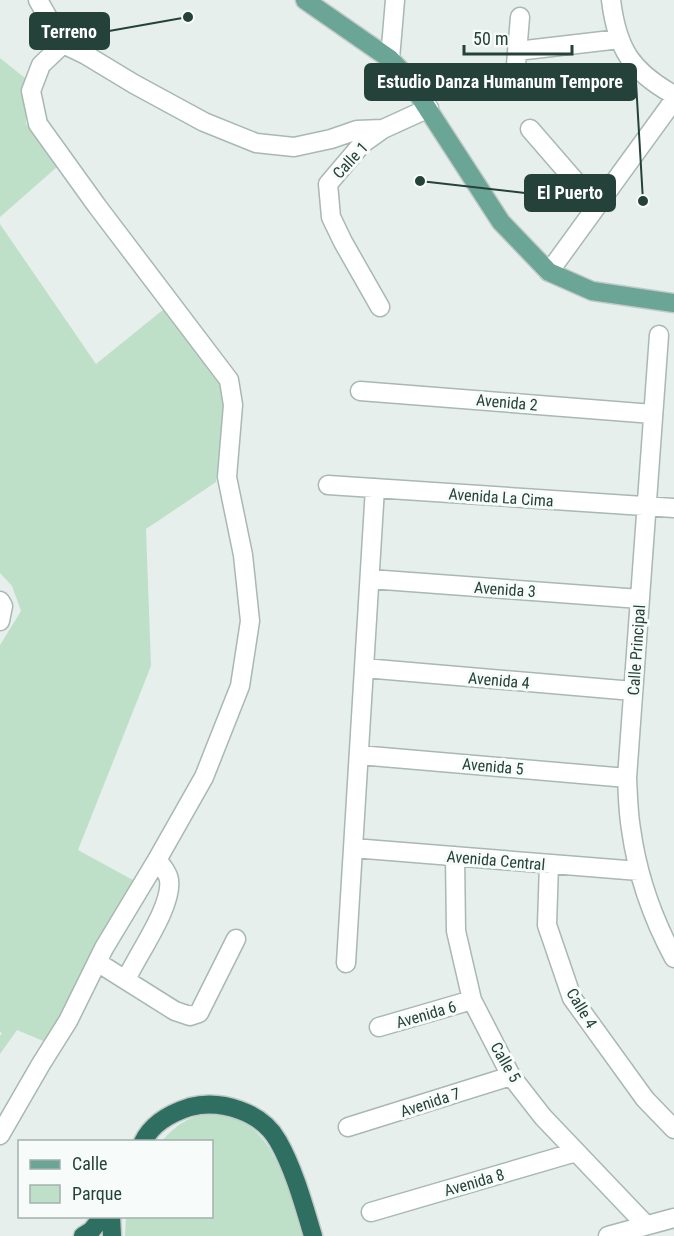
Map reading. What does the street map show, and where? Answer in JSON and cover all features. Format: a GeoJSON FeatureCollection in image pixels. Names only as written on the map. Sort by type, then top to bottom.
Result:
{"type":"FeatureCollection","features":[{"type":"Feature","properties":{"kind":"highway"},"geometry":{"type":"LineString","coordinates":[[145,1140],[160,1121],[178,1111],[192,1107],[216,1105],[236,1108],[246,1113],[262,1123],[278,1141],[299,1192],[313,1236]]}},
{"type":"Feature","properties":{"kind":"highway"},"geometry":{"type":"LineString","coordinates":[[83,1236],[91,1231],[101,1218]]}},
{"type":"Feature","properties":{"kind":"highway"},"geometry":{"type":"LineString","coordinates":[[111,1218],[112,1236]]}},
{"type":"Feature","properties":{"kind":"main road"},"geometry":{"type":"LineString","coordinates":[[305,0],[390,59],[407,77],[501,222],[549,272],[592,291],[674,303]]}},
{"type":"Feature","properties":{"kind":"street"},"geometry":{"type":"LineString","coordinates":[[38,0],[63,44],[204,122],[256,143],[294,147],[331,139],[357,130],[383,129]]}},
{"type":"Feature","properties":{"kind":"street"},"geometry":{"type":"LineString","coordinates":[[390,59],[395,0]]}},
{"type":"Feature","properties":{"kind":"street"},"geometry":{"type":"LineString","coordinates":[[611,0],[613,17],[620,39],[637,70],[657,86],[674,95]]}},
{"type":"Feature","properties":{"kind":"street"},"geometry":{"type":"LineString","coordinates":[[515,77],[520,17]]}},
{"type":"Feature","properties":{"kind":"street"},"geometry":{"type":"LineString","coordinates":[[517,51],[620,39]]}},
{"type":"Feature","properties":{"kind":"street"},"geometry":{"type":"LineString","coordinates":[[0,1135],[68,1021],[97,962],[204,777],[240,686],[250,621],[243,555],[227,477],[233,405],[229,380],[97,207],[38,124],[31,91],[41,65],[63,44]]}},
{"type":"Feature","properties":{"kind":"street"},"geometry":{"type":"LineString","coordinates":[[549,272],[674,100]]}},
{"type":"Feature","properties":{"kind":"street","name":"Calle 1"},"geometry":{"type":"LineString","coordinates":[[380,307],[331,217],[328,184],[362,144],[383,129],[429,108]]}},
{"type":"Feature","properties":{"kind":"street"},"geometry":{"type":"LineString","coordinates":[[530,129],[598,204]]}},
{"type":"Feature","properties":{"kind":"street","name":"Calle Principal"},"geometry":{"type":"LineString","coordinates":[[659,335],[627,778],[631,830],[639,871],[664,939],[674,958]]}},
{"type":"Feature","properties":{"kind":"street","name":"Avenida 2"},"geometry":{"type":"LineString","coordinates":[[360,391],[654,414]]}},
{"type":"Feature","properties":{"kind":"street","name":"Avenida La Cima"},"geometry":{"type":"LineString","coordinates":[[328,485],[674,508]]}},
{"type":"Feature","properties":{"kind":"street"},"geometry":{"type":"LineString","coordinates":[[345,963],[375,488]]}},
{"type":"Feature","properties":{"kind":"street","name":"Avenida 3"},"geometry":{"type":"LineString","coordinates":[[370,579],[640,599]]}},
{"type":"Feature","properties":{"kind":"street"},"geometry":{"type":"LineString","coordinates":[[0,601],[3,606],[0,621]]}},
{"type":"Feature","properties":{"kind":"street","name":"Avenida 4"},"geometry":{"type":"LineString","coordinates":[[364,668],[633,691]]}},
{"type":"Feature","properties":{"kind":"street","name":"Avenida 5"},"geometry":{"type":"LineString","coordinates":[[359,755],[627,778]]}},
{"type":"Feature","properties":{"kind":"street","name":"Avenida Central"},"geometry":{"type":"LineString","coordinates":[[353,848],[639,871]]}},
{"type":"Feature","properties":{"kind":"street","name":"Calle 5"},"geometry":{"type":"LineString","coordinates":[[455,856],[456,932],[472,1000],[511,1076],[543,1117],[646,1225]]}},
{"type":"Feature","properties":{"kind":"street"},"geometry":{"type":"LineString","coordinates":[[126,980],[167,900],[170,880],[157,860]]}},
{"type":"Feature","properties":{"kind":"street","name":"Calle 4"},"geometry":{"type":"LineString","coordinates":[[549,864],[547,925],[572,998],[645,1099],[674,1129]]}},
{"type":"Feature","properties":{"kind":"street"},"geometry":{"type":"LineString","coordinates":[[97,962],[175,1011],[190,1016],[199,1013],[236,939]]}},
{"type":"Feature","properties":{"kind":"street","name":"Avenida 6"},"geometry":{"type":"LineString","coordinates":[[379,1027],[472,1000]]}},
{"type":"Feature","properties":{"kind":"street","name":"Avenida 7"},"geometry":{"type":"LineString","coordinates":[[348,1127],[511,1076]]}},
{"type":"Feature","properties":{"kind":"street","name":"Avenida 8"},"geometry":{"type":"LineString","coordinates":[[371,1212],[576,1152]]}},
{"type":"Feature","properties":{"kind":"street"},"geometry":{"type":"LineString","coordinates":[[608,1236],[674,1218]]}},
{"type":"Feature","properties":{"kind":"green space"},"geometry":{"type":"Polygon","coordinates":[[[0,58],[25,78],[26,124],[57,167],[0,217],[0,58]]]}},
{"type":"Feature","properties":{"kind":"green space"},"geometry":{"type":"Polygon","coordinates":[[[0,224],[96,364],[164,309],[225,379],[226,407],[216,482],[146,529],[151,666],[78,850],[142,885],[53,1045],[17,1030],[0,1054],[2,1033],[0,1032],[0,645],[21,611],[12,586],[0,573],[0,224]]]}},
{"type":"Feature","properties":{"kind":"green space"},"geometry":{"type":"Polygon","coordinates":[[[210,1112],[230,1115],[254,1130],[265,1142],[282,1172],[303,1236],[125,1236],[126,1218],[213,1218],[213,1140],[163,1140],[183,1122],[210,1112]]]}},
{"type":"Feature","properties":{"kind":"place","name":"Terreno"},"geometry":{"type":"Point","coordinates":[188,17]}},
{"type":"Feature","properties":{"kind":"place","name":"El Puerto"},"geometry":{"type":"Point","coordinates":[420,181]}},
{"type":"Feature","properties":{"kind":"place","name":"Estudio Danza Humanum Tempore"},"geometry":{"type":"Point","coordinates":[643,201]}}]}
